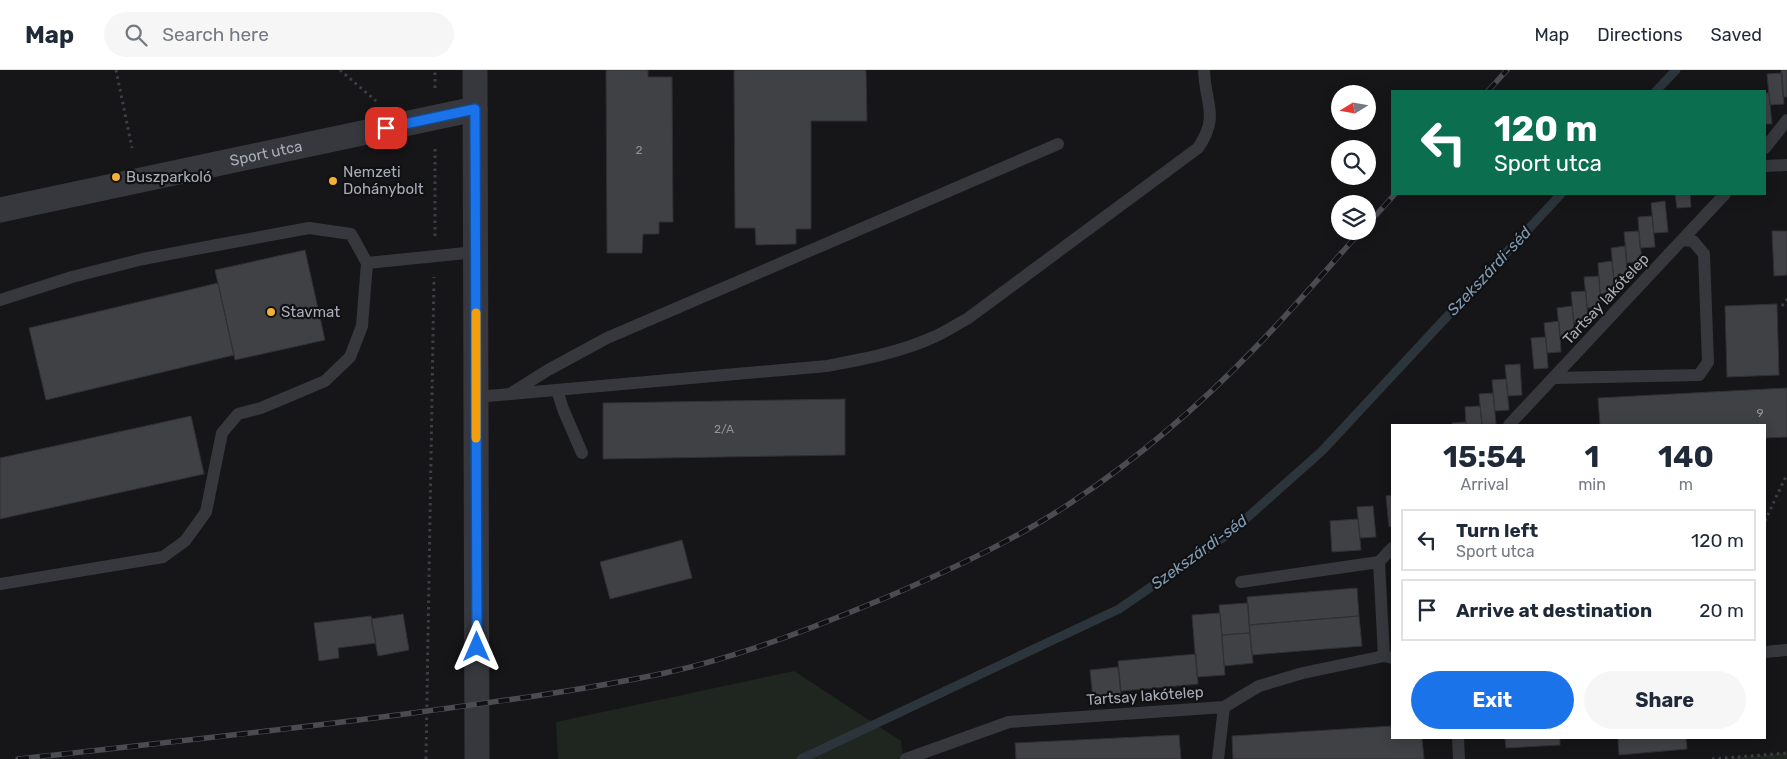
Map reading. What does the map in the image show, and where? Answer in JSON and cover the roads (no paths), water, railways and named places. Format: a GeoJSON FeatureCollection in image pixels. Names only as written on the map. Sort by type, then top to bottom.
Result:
{"type":"FeatureCollection","features":[{"type":"Feature","properties":{"kind":"street"},"geometry":{"type":"LineString","coordinates":[[464,759],[477,747],[475,70]]}},
{"type":"Feature","properties":{"kind":"street","name":"Sport utca"},"geometry":{"type":"LineString","coordinates":[[0,210],[475,109]]}},
{"type":"Feature","properties":{"kind":"lane"},"geometry":{"type":"LineString","coordinates":[[476,397],[827,366],[864,359],[936,336],[967,319],[1198,148],[1211,125],[1204,70]]}},
{"type":"Feature","properties":{"kind":"lane"},"geometry":{"type":"LineString","coordinates":[[1766,147],[1787,120]]}},
{"type":"Feature","properties":{"kind":"lane"},"geometry":{"type":"LineString","coordinates":[[510,394],[548,370],[607,338],[1058,144]]}},
{"type":"Feature","properties":{"kind":"lane"},"geometry":{"type":"LineString","coordinates":[[1766,166],[1787,165]]}},
{"type":"Feature","properties":{"kind":"lane","name":"Tartsay lakótelep"},"geometry":{"type":"LineString","coordinates":[[1510,424],[1724,195]]}},
{"type":"Feature","properties":{"kind":"lane"},"geometry":{"type":"LineString","coordinates":[[0,300],[72,277],[143,259],[309,228],[351,234],[367,263],[362,326],[350,357],[325,380],[261,408],[238,414],[222,433],[206,512],[185,541],[163,557],[0,584]]}},
{"type":"Feature","properties":{"kind":"lane"},"geometry":{"type":"LineString","coordinates":[[1554,378],[1699,375],[1708,362],[1704,254],[1693,242],[1682,240]]}},
{"type":"Feature","properties":{"kind":"lane"},"geometry":{"type":"LineString","coordinates":[[367,263],[476,252]]}},
{"type":"Feature","properties":{"kind":"lane"},"geometry":{"type":"LineString","coordinates":[[557,390],[582,453]]}},
{"type":"Feature","properties":{"kind":"lane"},"geometry":{"type":"LineString","coordinates":[[1241,582],[1379,562],[1391,549]]}},
{"type":"Feature","properties":{"kind":"lane","name":"Tartsay lakótelep"},"geometry":{"type":"LineString","coordinates":[[906,759],[1008,722],[1224,707],[1259,686],[1303,673],[1388,656],[1379,562]]}},
{"type":"Feature","properties":{"kind":"lane"},"geometry":{"type":"LineString","coordinates":[[1766,652],[1787,650]]}},
{"type":"Feature","properties":{"kind":"lane"},"geometry":{"type":"LineString","coordinates":[[1218,759],[1224,707]]}},
{"type":"Feature","properties":{"kind":"lane"},"geometry":{"type":"LineString","coordinates":[[1458,739],[1459,759]]}},
{"type":"Feature","properties":{"kind":"waterway","name":"Szekszárdi-séd"},"geometry":{"type":"LineString","coordinates":[[1657,90],[1676,70]]}},
{"type":"Feature","properties":{"kind":"waterway","name":"Szekszárdi-séd"},"geometry":{"type":"LineString","coordinates":[[801,759],[1119,609],[1231,532],[1322,451],[1560,195]]}},
{"type":"Feature","properties":{"kind":"railway"},"geometry":{"type":"LineString","coordinates":[[1489,90],[1507,70]]}},
{"type":"Feature","properties":{"kind":"railway"},"geometry":{"type":"LineString","coordinates":[[1376,215],[1394,195]]}},
{"type":"Feature","properties":{"kind":"railway"},"geometry":{"type":"LineString","coordinates":[[18,759],[370,719],[604,685],[665,673],[723,658],[836,618],[984,553],[1050,516],[1120,468],[1168,430],[1213,390],[1255,348],[1353,240]]}},
{"type":"Feature","properties":{"kind":"place","name":"Buszparkoló"},"geometry":{"type":"Point","coordinates":[116,177]}},
{"type":"Feature","properties":{"kind":"place","name":"Nemzeti Dohánybolt"},"geometry":{"type":"Point","coordinates":[333,181]}},
{"type":"Feature","properties":{"kind":"place","name":"Stavmat"},"geometry":{"type":"Point","coordinates":[271,312]}}]}
